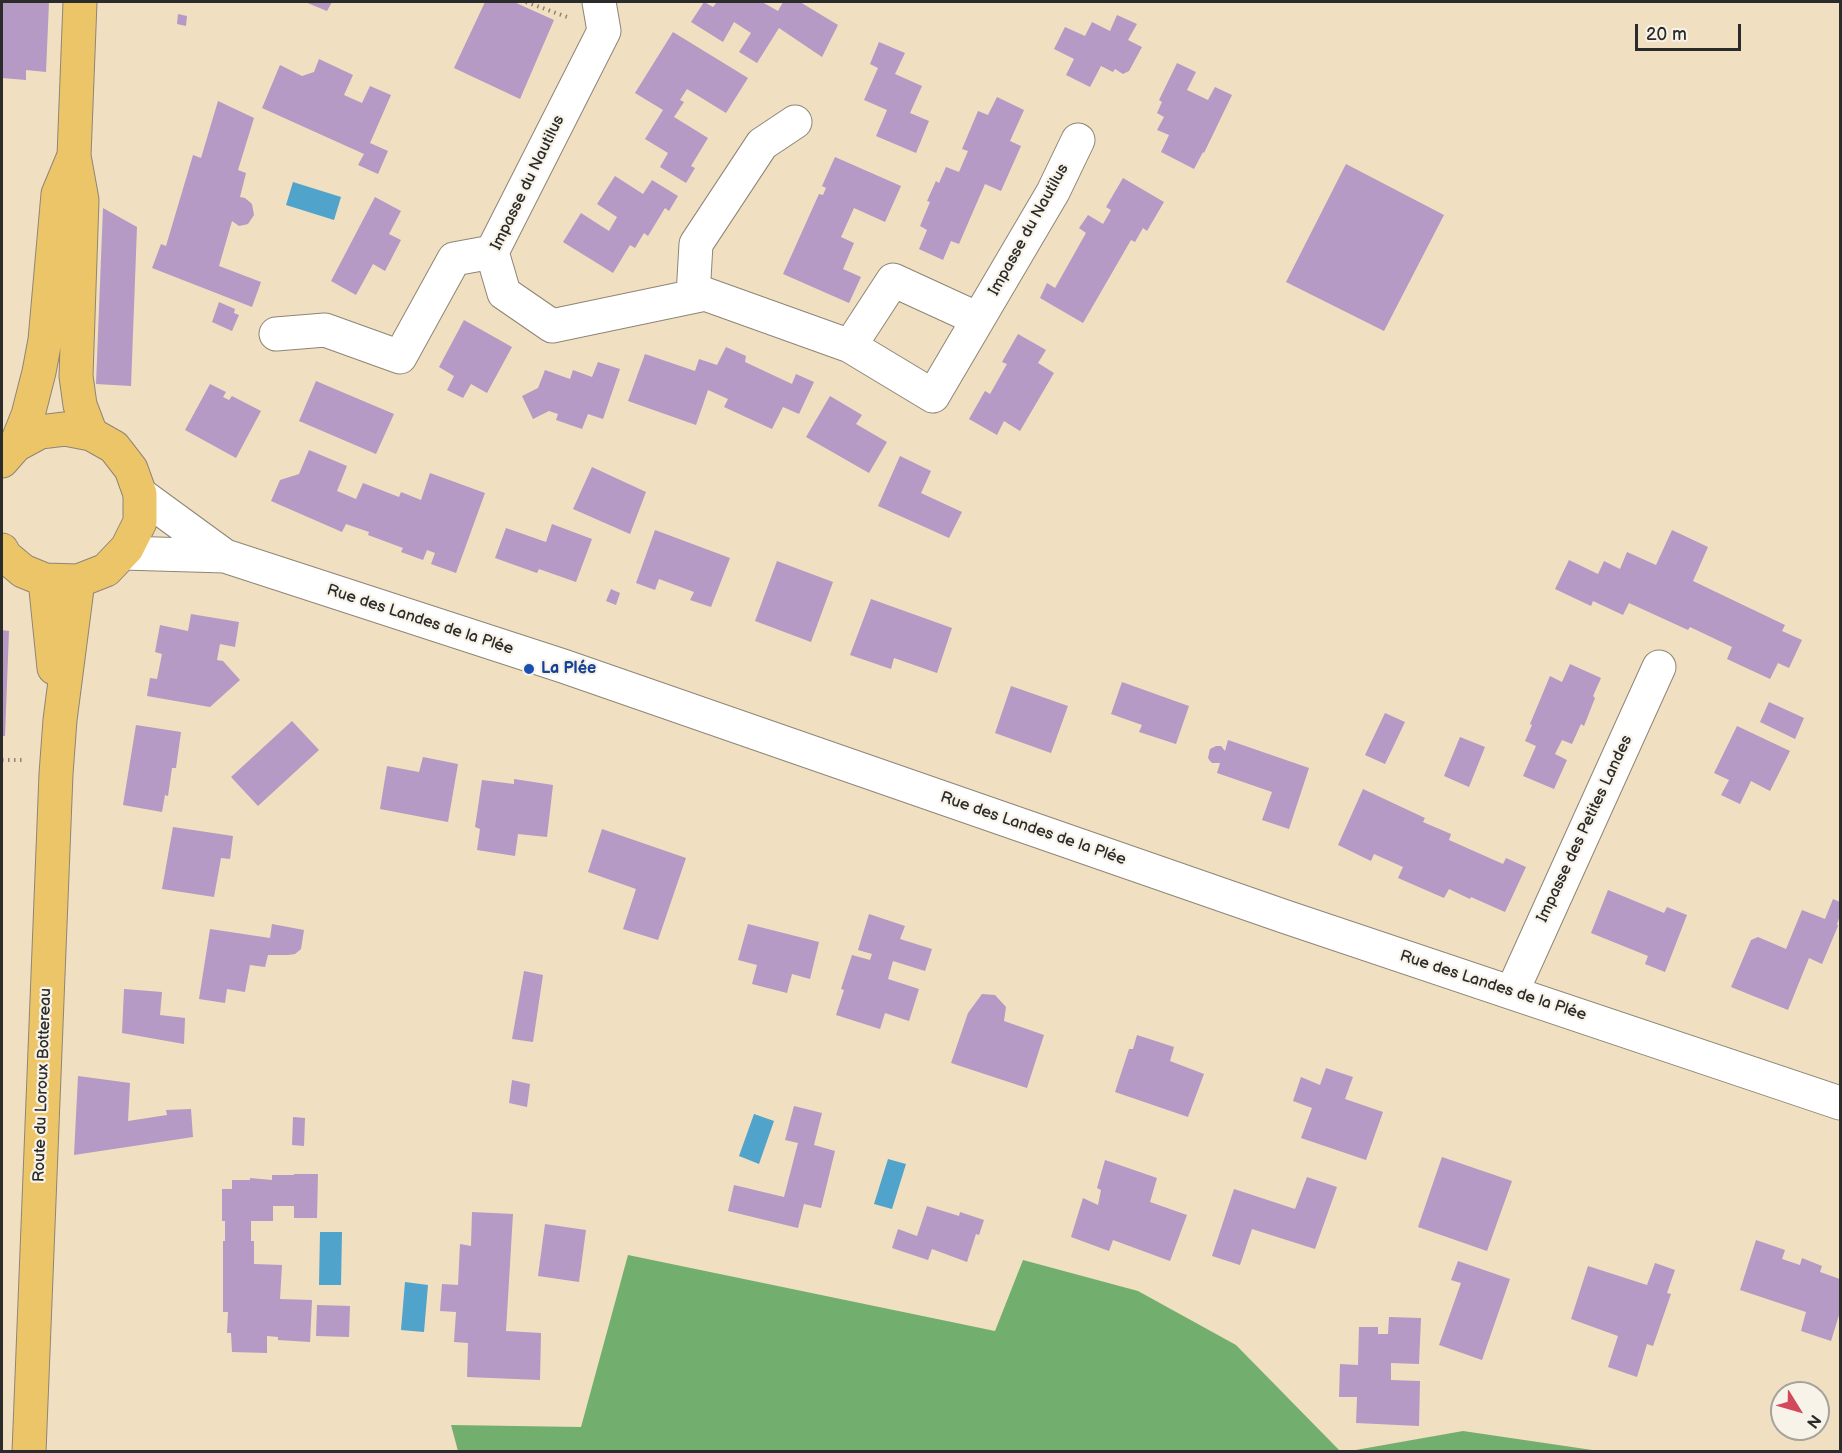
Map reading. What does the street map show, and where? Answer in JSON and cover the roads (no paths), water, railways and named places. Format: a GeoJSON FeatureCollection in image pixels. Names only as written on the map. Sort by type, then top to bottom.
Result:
{"type":"FeatureCollection","features":[{"type":"Feature","properties":{"kind":"main road"},"geometry":{"type":"LineString","coordinates":[[80,2],[74,156],[82,200],[76,376],[80,405],[91,434]]}},
{"type":"Feature","properties":{"kind":"main road"},"geometry":{"type":"LineString","coordinates":[[9,453],[28,415],[39,372],[45,340],[58,194],[74,156]]}},
{"type":"Feature","properties":{"kind":"main road"},"geometry":{"type":"LineString","coordinates":[[2,550],[5,556],[23,571],[45,580],[78,581],[106,570],[123,553],[140,522],[140,494],[131,469],[114,447],[91,434],[65,429],[39,432],[9,453]]}},
{"type":"Feature","properties":{"kind":"main road","name":"Route du Loroux Bottereau"},"geometry":{"type":"LineString","coordinates":[[45,580],[60,720]]}},
{"type":"Feature","properties":{"kind":"main road","name":"Route du Loroux Bottereau"},"geometry":{"type":"LineString","coordinates":[[29,1452],[55,785],[60,720],[78,581]]}},
{"type":"Feature","properties":{"kind":"street","name":"Impasse du Nautilus"},"geometry":{"type":"LineString","coordinates":[[599,2],[604,31],[492,252],[504,293],[552,326],[705,294],[850,346],[933,396],[1053,192],[1078,140]]}},
{"type":"Feature","properties":{"kind":"street"},"geometry":{"type":"LineString","coordinates":[[693,296],[696,244],[762,144],[795,122]]}},
{"type":"Feature","properties":{"kind":"street"},"geometry":{"type":"LineString","coordinates":[[276,334],[325,330],[400,357],[454,258],[492,252]]}},
{"type":"Feature","properties":{"kind":"street"},"geometry":{"type":"LineString","coordinates":[[850,346],[893,280],[978,319]]}},
{"type":"Feature","properties":{"kind":"street","name":"Rue des Landes de la Plée"},"geometry":{"type":"LineString","coordinates":[[140,494],[225,556]]}},
{"type":"Feature","properties":{"kind":"street","name":"Rue des Landes de la Plée"},"geometry":{"type":"LineString","coordinates":[[123,553],[225,556],[564,666],[1286,917],[1840,1103]]}},
{"type":"Feature","properties":{"kind":"street","name":"Impasse des Petites Landes"},"geometry":{"type":"LineString","coordinates":[[1512,992],[1659,667]]}},
{"type":"Feature","properties":{"kind":"water"},"geometry":{"type":"Polygon","coordinates":[[[293,182],[341,197],[334,220],[286,205],[293,182]]]}},
{"type":"Feature","properties":{"kind":"water"},"geometry":{"type":"Polygon","coordinates":[[[754,1114],[774,1121],[759,1164],[739,1156],[754,1114]]]}},
{"type":"Feature","properties":{"kind":"water"},"geometry":{"type":"Polygon","coordinates":[[[888,1159],[906,1164],[892,1209],[874,1204],[888,1159]]]}},
{"type":"Feature","properties":{"kind":"water"},"geometry":{"type":"Polygon","coordinates":[[[320,1232],[342,1232],[341,1285],[319,1285],[320,1232]]]}},
{"type":"Feature","properties":{"kind":"water"},"geometry":{"type":"Polygon","coordinates":[[[405,1282],[428,1285],[424,1332],[401,1330],[405,1282]]]}},
{"type":"Feature","properties":{"kind":"place","name":"La Plée"},"geometry":{"type":"Point","coordinates":[529,669]}}]}
